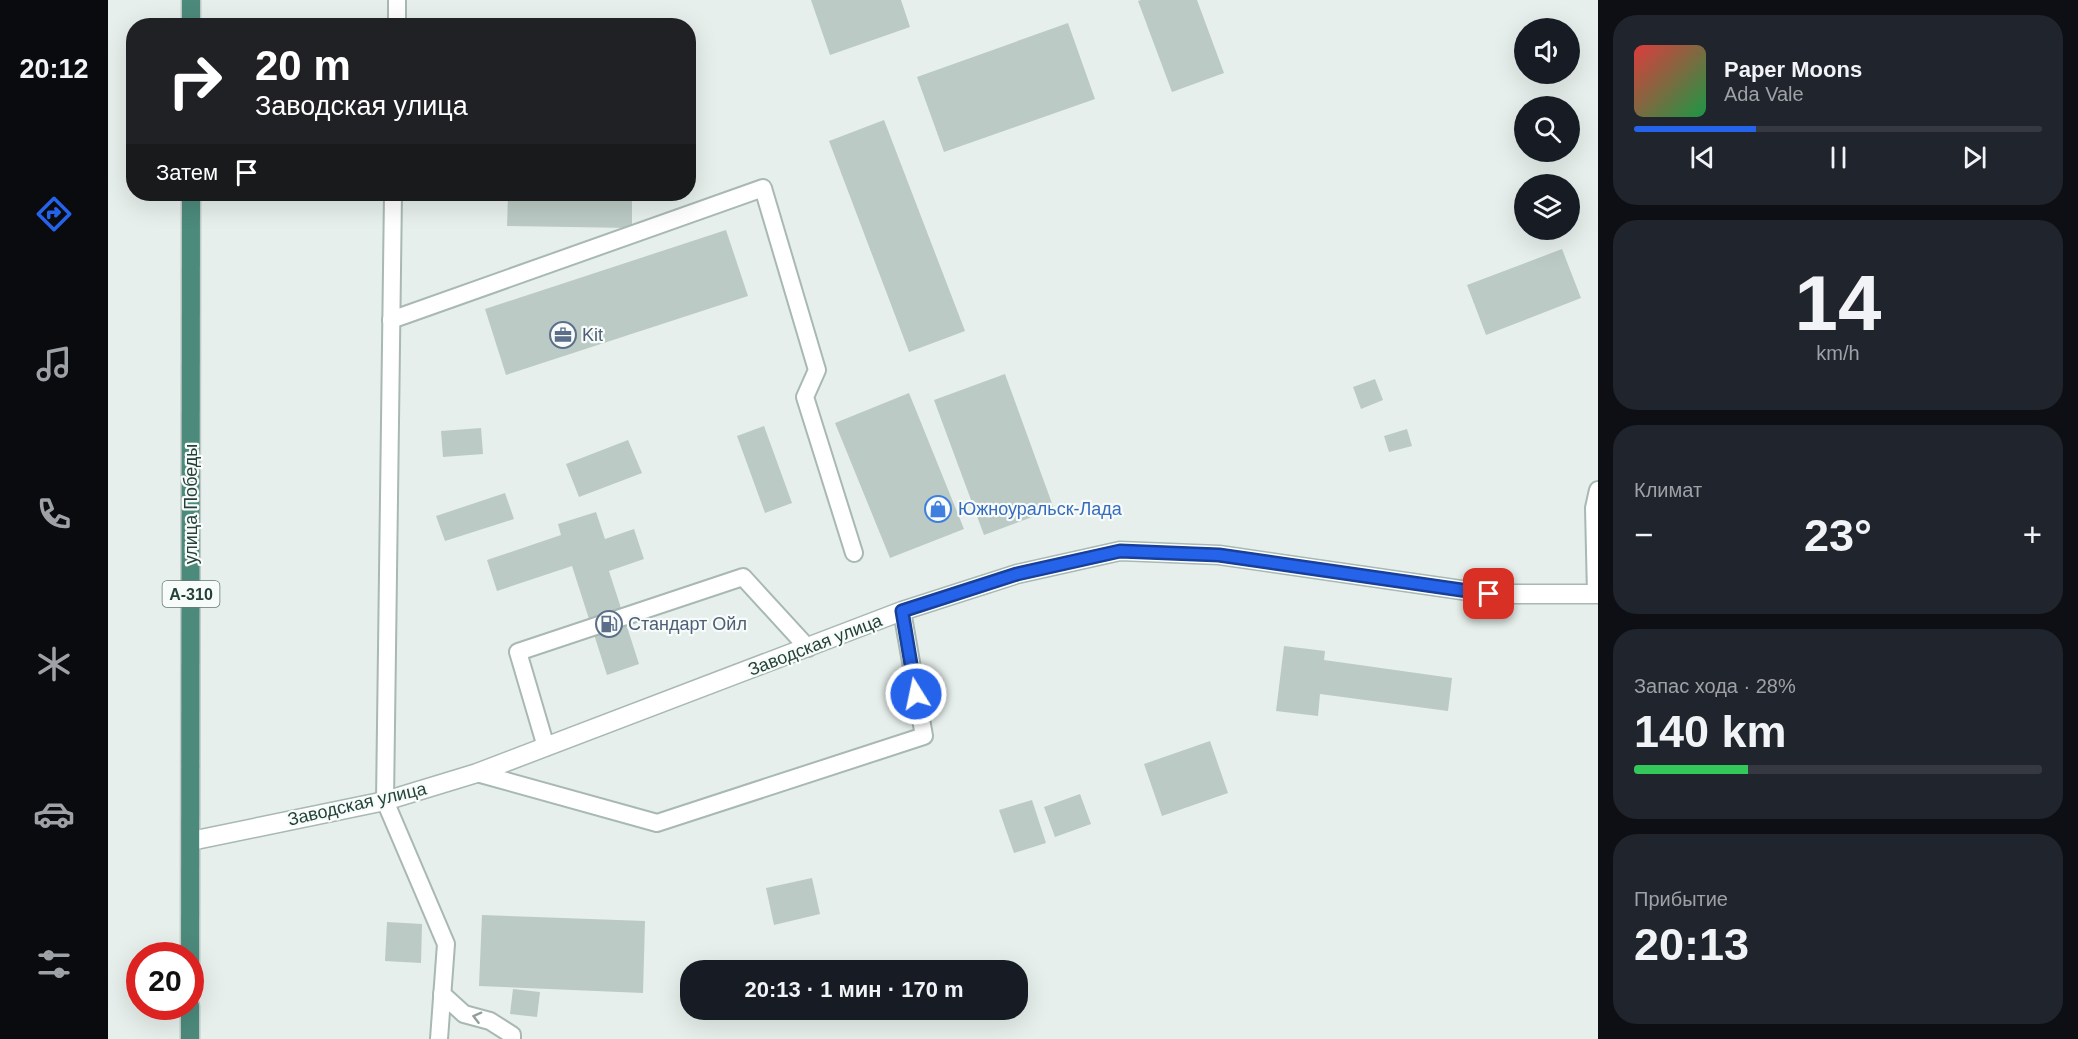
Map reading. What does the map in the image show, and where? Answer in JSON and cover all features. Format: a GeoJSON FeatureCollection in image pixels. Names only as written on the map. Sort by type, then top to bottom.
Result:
{"type":"FeatureCollection","features":[{"type":"Feature","properties":{"kind":"highway"},"geometry":{"type":"LineString","coordinates":[[191,0],[191,18]]}},
{"type":"Feature","properties":{"kind":"highway","name":"улица Победы"},"geometry":{"type":"LineString","coordinates":[[190,942],[191,201]]}},
{"type":"Feature","properties":{"kind":"highway"},"geometry":{"type":"LineString","coordinates":[[190,1020],[190,1039]]}},
{"type":"Feature","properties":{"kind":"street","name":"Заводская улица"},"geometry":{"type":"LineString","coordinates":[[191,841],[384,801],[477,773],[902,611],[1017,574],[1120,551],[1219,555],[1489,594],[1597,594]]}},
{"type":"Feature","properties":{"kind":"lane"},"geometry":{"type":"LineString","coordinates":[[397,18],[398,0]]}},
{"type":"Feature","properties":{"kind":"lane"},"geometry":{"type":"LineString","coordinates":[[391,320],[763,188],[817,370],[805,397],[854,553]]}},
{"type":"Feature","properties":{"kind":"lane"},"geometry":{"type":"LineString","coordinates":[[393,201],[384,801],[446,944],[439,1039]]}},
{"type":"Feature","properties":{"kind":"lane"},"geometry":{"type":"LineString","coordinates":[[1597,594],[1594,508],[1598,490]]}},
{"type":"Feature","properties":{"kind":"lane"},"geometry":{"type":"LineString","coordinates":[[546,747],[518,652],[743,577],[808,648]]}},
{"type":"Feature","properties":{"kind":"lane"},"geometry":{"type":"LineString","coordinates":[[477,773],[657,823],[924,736],[902,611]]}},
{"type":"Feature","properties":{"kind":"lane"},"geometry":{"type":"LineString","coordinates":[[442,994],[464,1014],[490,1021],[512,1035],[512,1039]]}},
{"type":"Feature","properties":{"kind":"building"},"geometry":{"type":"Polygon","coordinates":[[[811,0],[901,0],[910,27],[830,55],[811,0]]]}},
{"type":"Feature","properties":{"kind":"building"},"geometry":{"type":"Polygon","coordinates":[[[1197,0],[1224,73],[1172,92],[1138,1],[1197,0]]]}},
{"type":"Feature","properties":{"kind":"building"},"geometry":{"type":"Polygon","coordinates":[[[1068,23],[1095,99],[944,152],[917,77],[1068,23]]]}},
{"type":"Feature","properties":{"kind":"building"},"geometry":{"type":"Polygon","coordinates":[[[884,120],[965,331],[909,352],[829,141],[884,120]]]}},
{"type":"Feature","properties":{"kind":"building"},"geometry":{"type":"Polygon","coordinates":[[[508,201],[632,201],[632,228],[507,226],[508,201]]]}},
{"type":"Feature","properties":{"kind":"building"},"geometry":{"type":"Polygon","coordinates":[[[726,230],[748,296],[506,375],[485,309],[726,230]]]}},
{"type":"Feature","properties":{"kind":"building"},"geometry":{"type":"Polygon","coordinates":[[[1562,249],[1581,298],[1486,335],[1467,285],[1562,249]]]}},
{"type":"Feature","properties":{"kind":"building"},"geometry":{"type":"Polygon","coordinates":[[[1005,374],[1054,509],[984,535],[934,400],[1005,374]]]}},
{"type":"Feature","properties":{"kind":"building"},"geometry":{"type":"Polygon","coordinates":[[[1375,379],[1383,400],[1361,409],[1353,387],[1375,379]]]}},
{"type":"Feature","properties":{"kind":"building"},"geometry":{"type":"Polygon","coordinates":[[[909,393],[964,529],[890,558],[835,423],[909,393]]]}},
{"type":"Feature","properties":{"kind":"building"},"geometry":{"type":"Polygon","coordinates":[[[764,426],[792,503],[765,513],[737,436],[764,426]]]}},
{"type":"Feature","properties":{"kind":"building"},"geometry":{"type":"Polygon","coordinates":[[[481,428],[483,454],[443,457],[441,431],[481,428]]]}},
{"type":"Feature","properties":{"kind":"building"},"geometry":{"type":"Polygon","coordinates":[[[1407,429],[1412,446],[1389,452],[1384,436],[1407,429]]]}},
{"type":"Feature","properties":{"kind":"building"},"geometry":{"type":"Polygon","coordinates":[[[628,440],[642,473],[579,497],[566,464],[628,440]]]}},
{"type":"Feature","properties":{"kind":"building"},"geometry":{"type":"Polygon","coordinates":[[[505,493],[514,519],[445,541],[436,516],[505,493]]]}},
{"type":"Feature","properties":{"kind":"building"},"geometry":{"type":"Polygon","coordinates":[[[596,512],[605,539],[634,529],[644,559],[609,571],[639,664],[607,675],[572,566],[497,591],[487,560],[561,535],[558,524],[596,512]]]}},
{"type":"Feature","properties":{"kind":"building"},"geometry":{"type":"Polygon","coordinates":[[[1284,646],[1325,651],[1324,660],[1452,678],[1448,711],[1320,694],[1318,716],[1276,711],[1284,646]]]}},
{"type":"Feature","properties":{"kind":"building"},"geometry":{"type":"Polygon","coordinates":[[[1210,741],[1228,793],[1162,816],[1144,764],[1210,741]]]}},
{"type":"Feature","properties":{"kind":"building"},"geometry":{"type":"Polygon","coordinates":[[[1080,794],[1091,824],[1055,837],[1044,807],[1080,794]]]}},
{"type":"Feature","properties":{"kind":"building"},"geometry":{"type":"Polygon","coordinates":[[[1032,800],[1046,843],[1014,853],[999,810],[1032,800]]]}},
{"type":"Feature","properties":{"kind":"building"},"geometry":{"type":"Polygon","coordinates":[[[812,878],[820,914],[774,925],[766,888],[812,878]]]}},
{"type":"Feature","properties":{"kind":"building"},"geometry":{"type":"Polygon","coordinates":[[[482,915],[645,921],[643,993],[479,986],[482,915]]]}},
{"type":"Feature","properties":{"kind":"building"},"geometry":{"type":"Polygon","coordinates":[[[387,922],[422,924],[421,963],[385,961],[387,922]]]}},
{"type":"Feature","properties":{"kind":"building"},"geometry":{"type":"Polygon","coordinates":[[[513,989],[540,992],[537,1017],[510,1014],[513,989]]]}},
{"type":"Feature","properties":{"kind":"place","name":"Kit"},"geometry":{"type":"Point","coordinates":[563,335]}},
{"type":"Feature","properties":{"kind":"place","name":"Южноуральск-Лада"},"geometry":{"type":"Point","coordinates":[938,509]}},
{"type":"Feature","properties":{"kind":"place","name":"Стандарт Ойл"},"geometry":{"type":"Point","coordinates":[609,624]}},
{"type":"Feature","properties":{"kind":"route"},"geometry":{"type":"LineString","coordinates":[[916,694],[902,611],[1017,574],[1120,551],[1219,555],[1489,594]]}}]}
